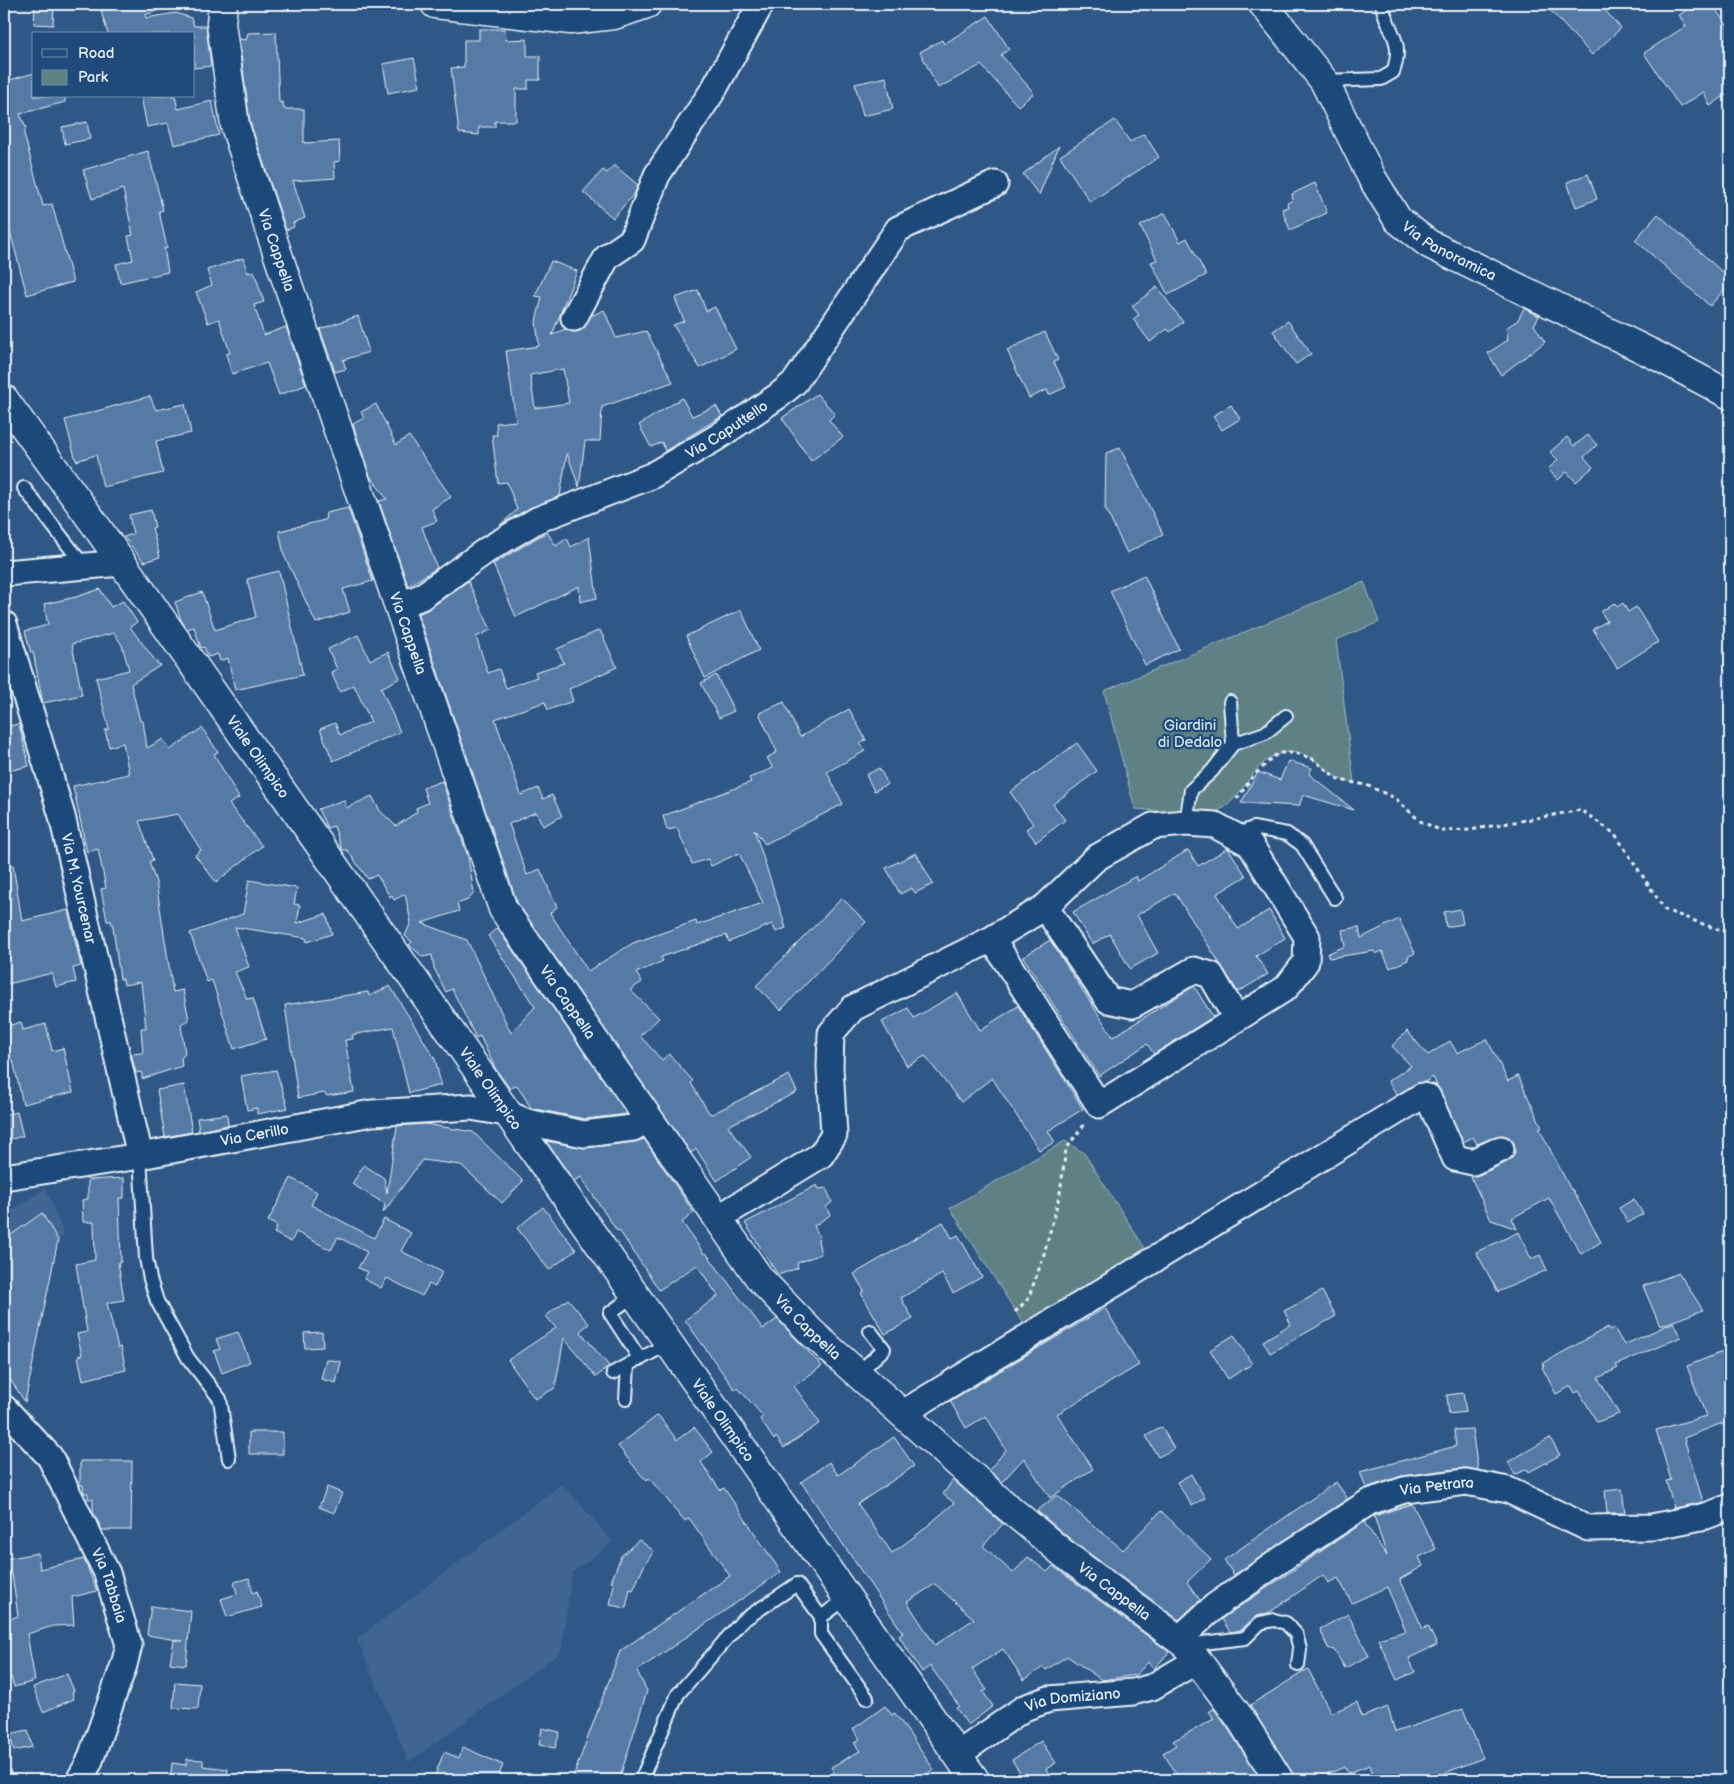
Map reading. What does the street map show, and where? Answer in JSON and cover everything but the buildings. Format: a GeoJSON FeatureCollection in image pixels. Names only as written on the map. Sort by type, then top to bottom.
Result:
{"type":"FeatureCollection","features":[{"type":"Feature","properties":{"kind":"street","name":"Via Cappella"},"geometry":{"type":"LineString","coordinates":[[223,4],[221,23],[235,126],[503,909],[760,1279],[811,1332],[999,1500],[1064,1554],[1187,1648],[1240,1718],[1279,1780]]}},
{"type":"Feature","properties":{"kind":"street"},"geometry":{"type":"LineString","coordinates":[[435,4],[570,20],[614,15],[646,4]]}},
{"type":"Feature","properties":{"kind":"street"},"geometry":{"type":"LineString","coordinates":[[574,318],[607,257],[632,240],[657,175],[714,89],[761,4]]}},
{"type":"Feature","properties":{"kind":"street","name":"Via Panoramica"},"geometry":{"type":"LineString","coordinates":[[1263,4],[1324,81],[1372,178],[1398,220],[1429,244],[1657,356],[1730,395]]}},
{"type":"Feature","properties":{"kind":"street","name":"Via Caputtello"},"geometry":{"type":"LineString","coordinates":[[398,606],[421,597],[487,550],[537,520],[651,476],[778,396],[795,382],[898,229],[995,184]]}},
{"type":"Feature","properties":{"kind":"street","name":"Viale Olimpico"},"geometry":{"type":"LineString","coordinates":[[4,399],[122,563],[506,1114],[975,1780]]}},
{"type":"Feature","properties":{"kind":"street"},"geometry":{"type":"LineString","coordinates":[[4,573],[122,563]]}},
{"type":"Feature","properties":{"kind":"street","name":"Via M. Yourcenar"},"geometry":{"type":"LineString","coordinates":[[4,624],[62,816],[140,1156]]}},
{"type":"Feature","properties":{"kind":"street"},"geometry":{"type":"LineString","coordinates":[[718,1218],[821,1155],[834,1135],[830,1068],[831,1034],[853,1008],[992,939],[1045,907],[1096,858],[1153,826],[1186,823],[1215,825],[1250,844],[1307,937],[1306,962],[1286,988],[1099,1105],[992,939]]}},
{"type":"Feature","properties":{"kind":"street"},"geometry":{"type":"LineString","coordinates":[[1045,907],[1108,1000],[1132,1005],[1194,970],[1211,975],[1236,1018]]}},
{"type":"Feature","properties":{"kind":"street"},"geometry":{"type":"LineString","coordinates":[[903,1413],[1422,1096],[1428,1097],[1455,1158],[1473,1162],[1501,1148]]}},
{"type":"Feature","properties":{"kind":"street","name":"Via Cerillo"},"geometry":{"type":"LineString","coordinates":[[4,1177],[140,1156],[372,1113],[471,1107],[506,1114],[527,1122],[584,1134],[633,1128],[650,1119]]}},
{"type":"Feature","properties":{"kind":"street","name":"Via Tabbaia"},"geometry":{"type":"LineString","coordinates":[[4,1408],[50,1458],[108,1573],[128,1645],[124,1665],[88,1762],[79,1780]]}},
{"type":"Feature","properties":{"kind":"street","name":"Via Petrara"},"geometry":{"type":"LineString","coordinates":[[1187,1648],[1215,1606],[1289,1554],[1369,1502],[1404,1490],[1466,1482],[1500,1488],[1588,1528],[1652,1527],[1706,1516],[1730,1507]]}},
{"type":"Feature","properties":{"kind":"street","name":"Via Domiziano"},"geometry":{"type":"LineString","coordinates":[[957,1755],[1024,1708],[1049,1699],[1133,1692],[1152,1687],[1187,1648]]}},
{"type":"Feature","properties":{"kind":"lane"},"geometry":{"type":"LineString","coordinates":[[1324,81],[1380,79],[1393,72],[1398,59],[1394,33],[1384,13],[1382,4]]}},
{"type":"Feature","properties":{"kind":"lane"},"geometry":{"type":"LineString","coordinates":[[24,488],[84,566]]}},
{"type":"Feature","properties":{"kind":"lane"},"geometry":{"type":"LineString","coordinates":[[1230,702],[1234,744]]}},
{"type":"Feature","properties":{"kind":"lane"},"geometry":{"type":"LineString","coordinates":[[1186,823],[1190,790],[1212,771],[1234,744],[1265,733],[1286,716]]}},
{"type":"Feature","properties":{"kind":"lane"},"geometry":{"type":"LineString","coordinates":[[1236,836],[1253,828],[1287,834],[1302,845],[1335,898]]}},
{"type":"Feature","properties":{"kind":"lane"},"geometry":{"type":"LineString","coordinates":[[140,1156],[146,1258],[150,1278],[158,1302],[188,1358],[220,1399],[229,1459]]}},
{"type":"Feature","properties":{"kind":"lane"},"geometry":{"type":"LineString","coordinates":[[634,1295],[610,1313],[640,1359]]}},
{"type":"Feature","properties":{"kind":"lane"},"geometry":{"type":"LineString","coordinates":[[858,1374],[884,1348],[870,1331]]}},
{"type":"Feature","properties":{"kind":"lane"},"geometry":{"type":"LineString","coordinates":[[613,1373],[669,1343]]}},
{"type":"Feature","properties":{"kind":"lane"},"geometry":{"type":"LineString","coordinates":[[626,1400],[628,1365]]}},
{"type":"Feature","properties":{"kind":"lane"},"geometry":{"type":"LineString","coordinates":[[641,1780],[678,1694],[742,1621],[797,1584],[821,1617],[821,1634],[867,1698]]}},
{"type":"Feature","properties":{"kind":"lane"},"geometry":{"type":"LineString","coordinates":[[821,1617],[847,1598]]}},
{"type":"Feature","properties":{"kind":"lane"},"geometry":{"type":"LineString","coordinates":[[1187,1648],[1245,1638],[1260,1623],[1274,1620],[1286,1623],[1296,1634],[1300,1649],[1298,1665]]}},
{"type":"Feature","properties":{"kind":"path"},"geometry":{"type":"LineString","coordinates":[[1236,799],[1254,775],[1278,753],[1295,753],[1313,759],[1339,780],[1366,785],[1395,798],[1420,821],[1442,831],[1470,830],[1581,810],[1615,834],[1665,910],[1730,934]]}},
{"type":"Feature","properties":{"kind":"path"},"geometry":{"type":"LineString","coordinates":[[1015,1312],[1028,1298],[1043,1258],[1060,1193],[1066,1149],[1099,1105]]}},
{"type":"Feature","properties":{"kind":"shaded area"},"geometry":{"type":"Polygon","coordinates":[[[46,1188],[64,1236],[4,1275],[4,1216],[46,1188]]]}},
{"type":"Feature","properties":{"kind":"shaded area"},"geometry":{"type":"Polygon","coordinates":[[[562,1484],[613,1542],[572,1573],[561,1652],[409,1762],[357,1639],[562,1484]]]}},
{"type":"Feature","properties":{"kind":"green space","name":"Giardini di Dedalo"},"geometry":{"type":"Polygon","coordinates":[[[1364,582],[1379,622],[1336,640],[1354,783],[1336,777],[1314,760],[1304,755],[1283,753],[1270,758],[1260,766],[1234,799],[1224,808],[1212,813],[1185,814],[1135,809],[1104,691],[1364,582]]]}},
{"type":"Feature","properties":{"kind":"green space"},"geometry":{"type":"Polygon","coordinates":[[[1065,1141],[1084,1153],[1153,1261],[1028,1331],[950,1208],[1065,1141]]]}}]}
